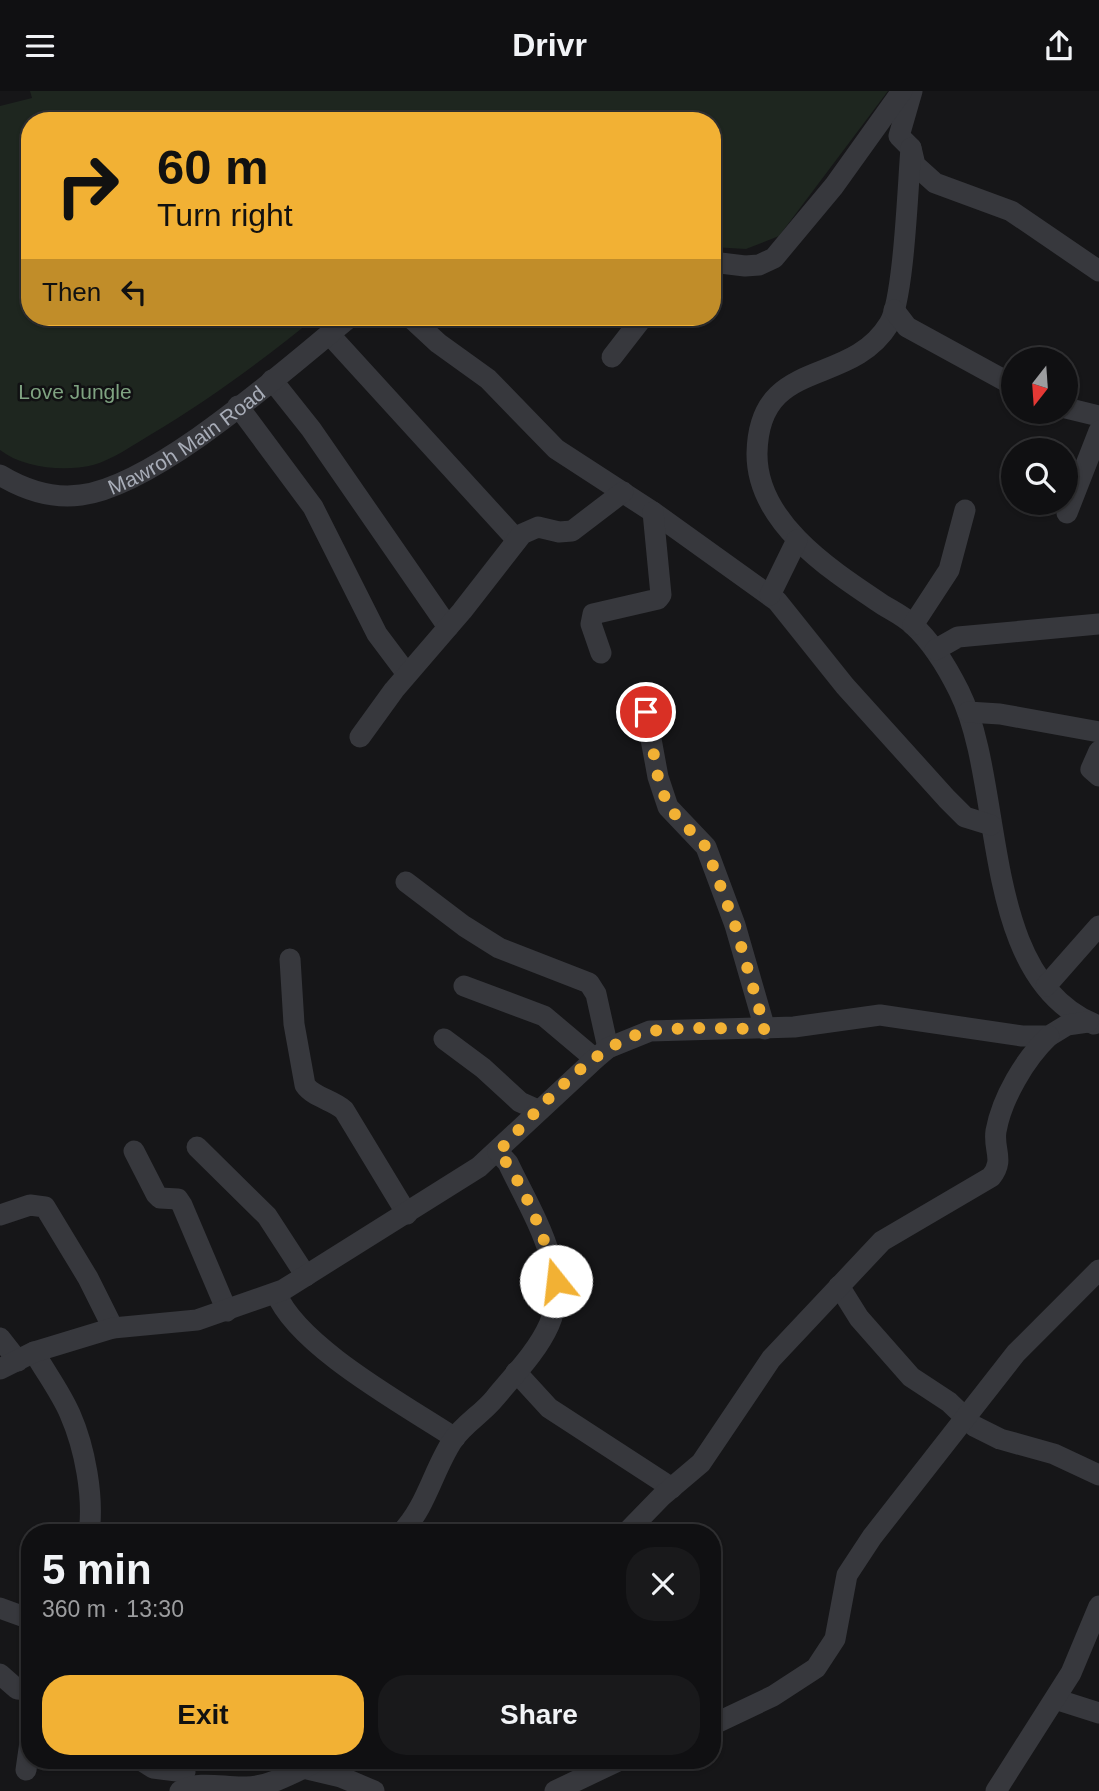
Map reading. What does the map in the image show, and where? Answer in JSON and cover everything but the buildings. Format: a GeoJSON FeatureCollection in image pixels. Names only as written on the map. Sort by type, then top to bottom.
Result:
{"type":"FeatureCollection","features":[{"type":"Feature","properties":{"kind":"street"},"geometry":{"type":"LineString","coordinates":[[721,263],[760,265],[774,258],[834,186],[902,91]]}},
{"type":"Feature","properties":{"kind":"street"},"geometry":{"type":"LineString","coordinates":[[912,91],[899,136],[911,148],[915,165],[936,183],[1011,211],[1099,271]]}},
{"type":"Feature","properties":{"kind":"street"},"geometry":{"type":"LineString","coordinates":[[911,148],[891,322],[875,343],[855,357],[781,390],[768,405],[758,426],[759,481],[770,508],[797,540],[875,600],[913,625],[935,650],[968,712],[1005,901],[1027,953],[1046,986],[1063,1004],[1094,1024]]}},
{"type":"Feature","properties":{"kind":"street"},"geometry":{"type":"LineString","coordinates":[[894,310],[907,327],[1001,379]]}},
{"type":"Feature","properties":{"kind":"street","name":"Mawroh Main Road"},"geometry":{"type":"LineString","coordinates":[[0,475],[43,494],[83,495],[121,483],[157,463],[238,406],[339,326]]}},
{"type":"Feature","properties":{"kind":"street"},"geometry":{"type":"LineString","coordinates":[[419,326],[488,379],[556,449],[653,512],[770,596],[947,799],[965,817],[990,825]]}},
{"type":"Feature","properties":{"kind":"street"},"geometry":{"type":"LineString","coordinates":[[612,357],[636,326]]}},
{"type":"Feature","properties":{"kind":"street"},"geometry":{"type":"LineString","coordinates":[[329,334],[517,540]]}},
{"type":"Feature","properties":{"kind":"street"},"geometry":{"type":"LineString","coordinates":[[272,380],[311,429],[448,627]]}},
{"type":"Feature","properties":{"kind":"street"},"geometry":{"type":"LineString","coordinates":[[238,406],[313,507],[377,634],[407,674]]}},
{"type":"Feature","properties":{"kind":"street"},"geometry":{"type":"LineString","coordinates":[[1078,411],[1099,416]]}},
{"type":"Feature","properties":{"kind":"street"},"geometry":{"type":"LineString","coordinates":[[1078,485],[1099,431]]}},
{"type":"Feature","properties":{"kind":"street"},"geometry":{"type":"LineString","coordinates":[[360,737],[407,674],[517,540],[531,528],[572,531],[623,492]]}},
{"type":"Feature","properties":{"kind":"street"},"geometry":{"type":"LineString","coordinates":[[913,625],[949,570],[965,510]]}},
{"type":"Feature","properties":{"kind":"street"},"geometry":{"type":"LineString","coordinates":[[601,653],[591,624],[593,614],[658,599],[662,595],[653,512]]}},
{"type":"Feature","properties":{"kind":"street"},"geometry":{"type":"LineString","coordinates":[[770,596],[797,540]]}},
{"type":"Feature","properties":{"kind":"street"},"geometry":{"type":"LineString","coordinates":[[935,650],[958,637],[1099,624]]}},
{"type":"Feature","properties":{"kind":"street"},"geometry":{"type":"LineString","coordinates":[[646,712],[658,777],[668,807],[706,847],[735,925],[765,1029]]}},
{"type":"Feature","properties":{"kind":"street"},"geometry":{"type":"LineString","coordinates":[[968,712],[1000,714],[1099,733]]}},
{"type":"Feature","properties":{"kind":"street"},"geometry":{"type":"LineString","coordinates":[[1099,751],[1091,769],[1099,776]]}},
{"type":"Feature","properties":{"kind":"street"},"geometry":{"type":"LineString","coordinates":[[406,882],[464,926],[499,948],[589,983],[596,994],[602,1054]]}},
{"type":"Feature","properties":{"kind":"street"},"geometry":{"type":"LineString","coordinates":[[1046,986],[1099,926]]}},
{"type":"Feature","properties":{"kind":"street"},"geometry":{"type":"LineString","coordinates":[[290,959],[294,1024],[305,1085],[308,1090],[333,1100],[344,1110],[407,1214]]}},
{"type":"Feature","properties":{"kind":"street"},"geometry":{"type":"LineString","coordinates":[[464,986],[544,1016],[602,1054]]}},
{"type":"Feature","properties":{"kind":"street"},"geometry":{"type":"LineString","coordinates":[[17,1361],[113,1328],[197,1320],[276,1293],[407,1214],[498,1152],[538,1110],[602,1054],[650,1031],[765,1029],[880,1015],[1022,1036],[1049,1036]]}},
{"type":"Feature","properties":{"kind":"street"},"geometry":{"type":"LineString","coordinates":[[635,1524],[701,1463],[771,1359],[882,1241],[905,1224],[983,1183],[996,1172],[1000,1156],[996,1132],[1023,1069],[1049,1036],[1068,1025],[1094,1024]]}},
{"type":"Feature","properties":{"kind":"street"},"geometry":{"type":"LineString","coordinates":[[444,1039],[483,1068],[520,1102],[538,1110]]}},
{"type":"Feature","properties":{"kind":"street"},"geometry":{"type":"LineString","coordinates":[[197,1147],[267,1216],[306,1276]]}},
{"type":"Feature","properties":{"kind":"street"},"geometry":{"type":"LineString","coordinates":[[134,1151],[156,1194],[160,1198],[178,1199],[183,1205],[227,1311]]}},
{"type":"Feature","properties":{"kind":"street"},"geometry":{"type":"LineString","coordinates":[[408,1524],[422,1505],[455,1437],[486,1408],[516,1372],[548,1326],[554,1311],[556,1281],[537,1226],[508,1164],[498,1152]]}},
{"type":"Feature","properties":{"kind":"street"},"geometry":{"type":"LineString","coordinates":[[0,1215],[30,1205],[45,1207],[88,1278],[113,1328]]}},
{"type":"Feature","properties":{"kind":"street"},"geometry":{"type":"LineString","coordinates":[[721,1721],[773,1696],[816,1668],[835,1639],[847,1575],[872,1537],[1016,1353],[1096,1279]]}},
{"type":"Feature","properties":{"kind":"street"},"geometry":{"type":"LineString","coordinates":[[839,1286],[859,1318],[911,1377],[949,1402],[965,1419],[1000,1439],[1054,1454],[1099,1475]]}},
{"type":"Feature","properties":{"kind":"street"},"geometry":{"type":"LineString","coordinates":[[276,1293],[288,1317],[312,1340],[455,1437]]}},
{"type":"Feature","properties":{"kind":"street"},"geometry":{"type":"LineString","coordinates":[[0,1338],[17,1361],[71,1414],[90,1499],[89,1524]]}},
{"type":"Feature","properties":{"kind":"street"},"geometry":{"type":"LineString","coordinates":[[516,1372],[549,1408],[672,1488]]}},
{"type":"Feature","properties":{"kind":"street"},"geometry":{"type":"LineString","coordinates":[[996,1791],[1055,1699],[1082,1651],[1099,1606]]}},
{"type":"Feature","properties":{"kind":"street"},"geometry":{"type":"LineString","coordinates":[[0,1608],[21,1616]]}},
{"type":"Feature","properties":{"kind":"street"},"geometry":{"type":"LineString","coordinates":[[0,1674],[21,1692]]}},
{"type":"Feature","properties":{"kind":"street"},"geometry":{"type":"LineString","coordinates":[[1055,1699],[1099,1713]]}},
{"type":"Feature","properties":{"kind":"street"},"geometry":{"type":"LineString","coordinates":[[156,1769],[194,1785],[247,1787],[263,1785],[300,1769]]}},
{"type":"Feature","properties":{"kind":"street"},"geometry":{"type":"LineString","coordinates":[[323,1769],[374,1791]]}},
{"type":"Feature","properties":{"kind":"street"},"geometry":{"type":"LineString","coordinates":[[555,1791],[601,1769]]}},
{"type":"Feature","properties":{"kind":"green space","name":"Love Jungle"},"geometry":{"type":"Polygon","coordinates":[[[30,91],[888,91],[779,236],[746,249],[721,248],[721,112],[21,112],[21,326],[305,326],[172,422],[108,460],[69,468],[32,465],[0,450],[0,106],[32,98],[30,91]]]}},
{"type":"Feature","properties":{"kind":"route"},"geometry":{"type":"LineString","coordinates":[[556,1281],[537,1226],[508,1164],[498,1152],[538,1110],[608,1048],[650,1031],[699,1028],[765,1029],[735,925],[706,847],[691,829],[678,821],[668,807],[658,777],[646,712]]}}]}
